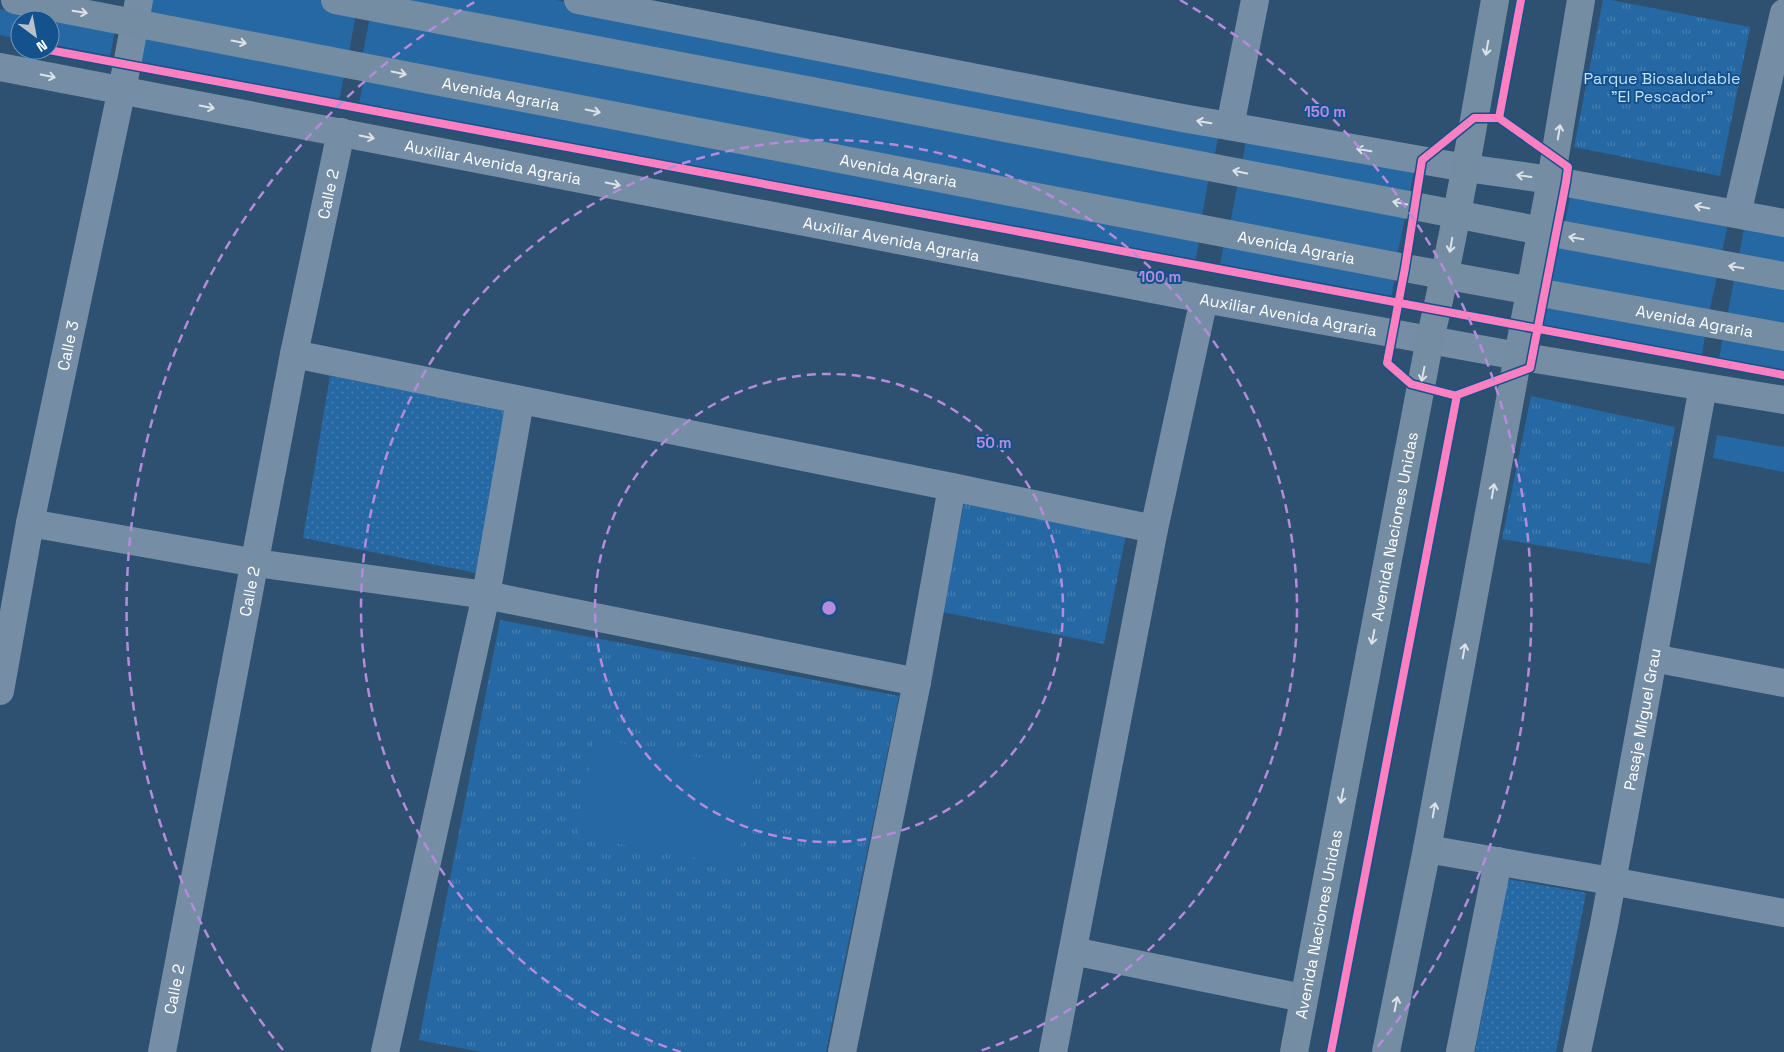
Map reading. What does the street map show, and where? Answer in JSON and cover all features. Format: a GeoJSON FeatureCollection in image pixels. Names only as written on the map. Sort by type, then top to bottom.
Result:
{"type":"FeatureCollection","features":[{"type":"Feature","properties":{"kind":"main road","name":"Avenida Agraria"},"geometry":{"type":"LineString","coordinates":[[14,0],[137,11],[1445,275],[1784,337]]}},
{"type":"Feature","properties":{"kind":"main road"},"geometry":{"type":"LineString","coordinates":[[334,0],[1784,276]]}},
{"type":"Feature","properties":{"kind":"main road","name":"Avenida Naciones Unidas"},"geometry":{"type":"LineString","coordinates":[[1294,1052],[1430,339],[1466,168],[1495,0]]}},
{"type":"Feature","properties":{"kind":"main road"},"geometry":{"type":"LineString","coordinates":[[1386,1052],[1427,849],[1542,231],[1581,0]]}},
{"type":"Feature","properties":{"kind":"street"},"geometry":{"type":"LineString","coordinates":[[578,0],[1167,116],[1466,168],[1551,180],[1784,223]]}},
{"type":"Feature","properties":{"kind":"street"},"geometry":{"type":"LineString","coordinates":[[1230,126],[1255,0]]}},
{"type":"Feature","properties":{"kind":"street","name":"Calle 3"},"geometry":{"type":"LineString","coordinates":[[0,691],[30,524],[137,11]]}},
{"type":"Feature","properties":{"kind":"street"},"geometry":{"type":"LineString","coordinates":[[1737,214],[1784,13]]}},
{"type":"Feature","properties":{"kind":"street","name":"Auxiliar Avenida Agraria"},"geometry":{"type":"LineString","coordinates":[[0,67],[1204,299],[1518,356],[1784,400]]}},
{"type":"Feature","properties":{"kind":"street","name":"Calle 2"},"geometry":{"type":"LineString","coordinates":[[162,1052],[294,354],[340,132]]}},
{"type":"Feature","properties":{"kind":"street"},"geometry":{"type":"LineString","coordinates":[[1053,1052],[1154,529],[1204,299]]}},
{"type":"Feature","properties":{"kind":"street"},"geometry":{"type":"LineString","coordinates":[[294,354],[1154,529]]}},
{"type":"Feature","properties":{"kind":"street","name":"Pasaje Miguel Grau"},"geometry":{"type":"LineString","coordinates":[[1577,1052],[1604,925],[1704,387]]}},
{"type":"Feature","properties":{"kind":"street"},"geometry":{"type":"LineString","coordinates":[[385,1052],[486,595],[520,401]]}},
{"type":"Feature","properties":{"kind":"street"},"geometry":{"type":"LineString","coordinates":[[842,1052],[916,682],[952,487]]}},
{"type":"Feature","properties":{"kind":"street"},"geometry":{"type":"LineString","coordinates":[[30,524],[256,563],[486,595],[916,682]]}},
{"type":"Feature","properties":{"kind":"street"},"geometry":{"type":"LineString","coordinates":[[1653,658],[1784,683]]}},
{"type":"Feature","properties":{"kind":"street"},"geometry":{"type":"LineString","coordinates":[[1427,849],[1611,880],[1784,913]]}},
{"type":"Feature","properties":{"kind":"street"},"geometry":{"type":"LineString","coordinates":[[1460,1052],[1498,861]]}},
{"type":"Feature","properties":{"kind":"street"},"geometry":{"type":"LineString","coordinates":[[1073,951],[1303,998]]}},
{"type":"Feature","properties":{"kind":"green space"},"geometry":{"type":"Polygon","coordinates":[[[147,0],[318,0],[357,7],[349,53],[144,17],[147,0]]]}},
{"type":"Feature","properties":{"kind":"green space"},"geometry":{"type":"Polygon","coordinates":[[[376,0],[556,0],[1220,129],[1213,163],[376,0]]]}},
{"type":"Feature","properties":{"kind":"green space","name":"Parque Biosaludable \"El Pescador\""},"geometry":{"type":"Polygon","coordinates":[[[1603,0],[1750,27],[1720,176],[1574,147],[1603,0]]]}},
{"type":"Feature","properties":{"kind":"green space"},"geometry":{"type":"Polygon","coordinates":[[[0,9],[10,11],[10,37],[0,35],[0,9]]]}},
{"type":"Feature","properties":{"kind":"green space"},"geometry":{"type":"Polygon","coordinates":[[[371,12],[1209,177],[1201,222],[362,57],[371,12]]]}},
{"type":"Feature","properties":{"kind":"green space"},"geometry":{"type":"Polygon","coordinates":[[[60,20],[115,31],[110,56],[60,46],[60,20]]]}},
{"type":"Feature","properties":{"kind":"green space"},"geometry":{"type":"Polygon","coordinates":[[[140,29],[346,67],[339,100],[134,62],[140,29]]]}},
{"type":"Feature","properties":{"kind":"green space"},"geometry":{"type":"Polygon","coordinates":[[[365,74],[1201,233],[1195,262],[359,103],[365,74]]]}},
{"type":"Feature","properties":{"kind":"green space"},"geometry":{"type":"Polygon","coordinates":[[[1247,135],[1415,167],[1408,200],[1241,168],[1247,135]]]}},
{"type":"Feature","properties":{"kind":"green space"},"geometry":{"type":"Polygon","coordinates":[[[1238,182],[1406,213],[1396,261],[1229,229],[1238,182]]]}},
{"type":"Feature","properties":{"kind":"green space"},"geometry":{"type":"Polygon","coordinates":[[[1571,193],[1728,224],[1720,261],[1563,231],[1571,193]]]}},
{"type":"Feature","properties":{"kind":"green space"},"geometry":{"type":"Polygon","coordinates":[[[1745,223],[1784,231],[1784,270],[1738,261],[1745,223]]]}},
{"type":"Feature","properties":{"kind":"green space"},"geometry":{"type":"Polygon","coordinates":[[[1225,239],[1396,273],[1391,298],[1220,264],[1225,239]]]}},
{"type":"Feature","properties":{"kind":"green space"},"geometry":{"type":"Polygon","coordinates":[[[1559,239],[1718,273],[1707,321],[1548,288],[1559,239]]]}},
{"type":"Feature","properties":{"kind":"green space"},"geometry":{"type":"Polygon","coordinates":[[[1735,275],[1784,284],[1784,333],[1726,322],[1735,275]]]}},
{"type":"Feature","properties":{"kind":"green space"},"geometry":{"type":"Polygon","coordinates":[[[1546,301],[1706,330],[1702,355],[1542,325],[1546,301]]]}},
{"type":"Feature","properties":{"kind":"green space"},"geometry":{"type":"Polygon","coordinates":[[[1723,335],[1784,346],[1784,371],[1719,359],[1723,335]]]}},
{"type":"Feature","properties":{"kind":"green space"},"geometry":{"type":"Polygon","coordinates":[[[330,376],[505,410],[476,573],[303,538],[330,376]]]}},
{"type":"Feature","properties":{"kind":"green space"},"geometry":{"type":"Polygon","coordinates":[[[1531,396],[1675,427],[1650,564],[1502,539],[1531,396]]]}},
{"type":"Feature","properties":{"kind":"green space"},"geometry":{"type":"Polygon","coordinates":[[[1717,435],[1784,447],[1784,472],[1713,458],[1717,435]]]}},
{"type":"Feature","properties":{"kind":"green space"},"geometry":{"type":"Polygon","coordinates":[[[964,504],[1126,535],[1104,644],[942,612],[964,504]]]}},
{"type":"Feature","properties":{"kind":"green space"},"geometry":{"type":"Polygon","coordinates":[[[500,620],[899,696],[826,1052],[481,1052],[419,1040],[500,620]]]}},
{"type":"Feature","properties":{"kind":"green space"},"geometry":{"type":"Polygon","coordinates":[[[594,738],[756,768],[737,866],[578,836],[594,738]]]}},
{"type":"Feature","properties":{"kind":"green space"},"geometry":{"type":"Polygon","coordinates":[[[1508,879],[1586,893],[1556,1052],[1475,1052],[1508,879]]]}},
{"type":"Feature","properties":{"kind":"cycle path"},"geometry":{"type":"LineString","coordinates":[[1499,118],[1521,0]]}},
{"type":"Feature","properties":{"kind":"cycle path"},"geometry":{"type":"LineString","coordinates":[[60,52],[1784,375]]}},
{"type":"Feature","properties":{"kind":"cycle path"},"geometry":{"type":"LineString","coordinates":[[1331,1052],[1457,395],[1530,368],[1566,182],[1568,167],[1499,118],[1474,118],[1422,160],[1405,268],[1387,363],[1411,384],[1457,396]]}}]}
